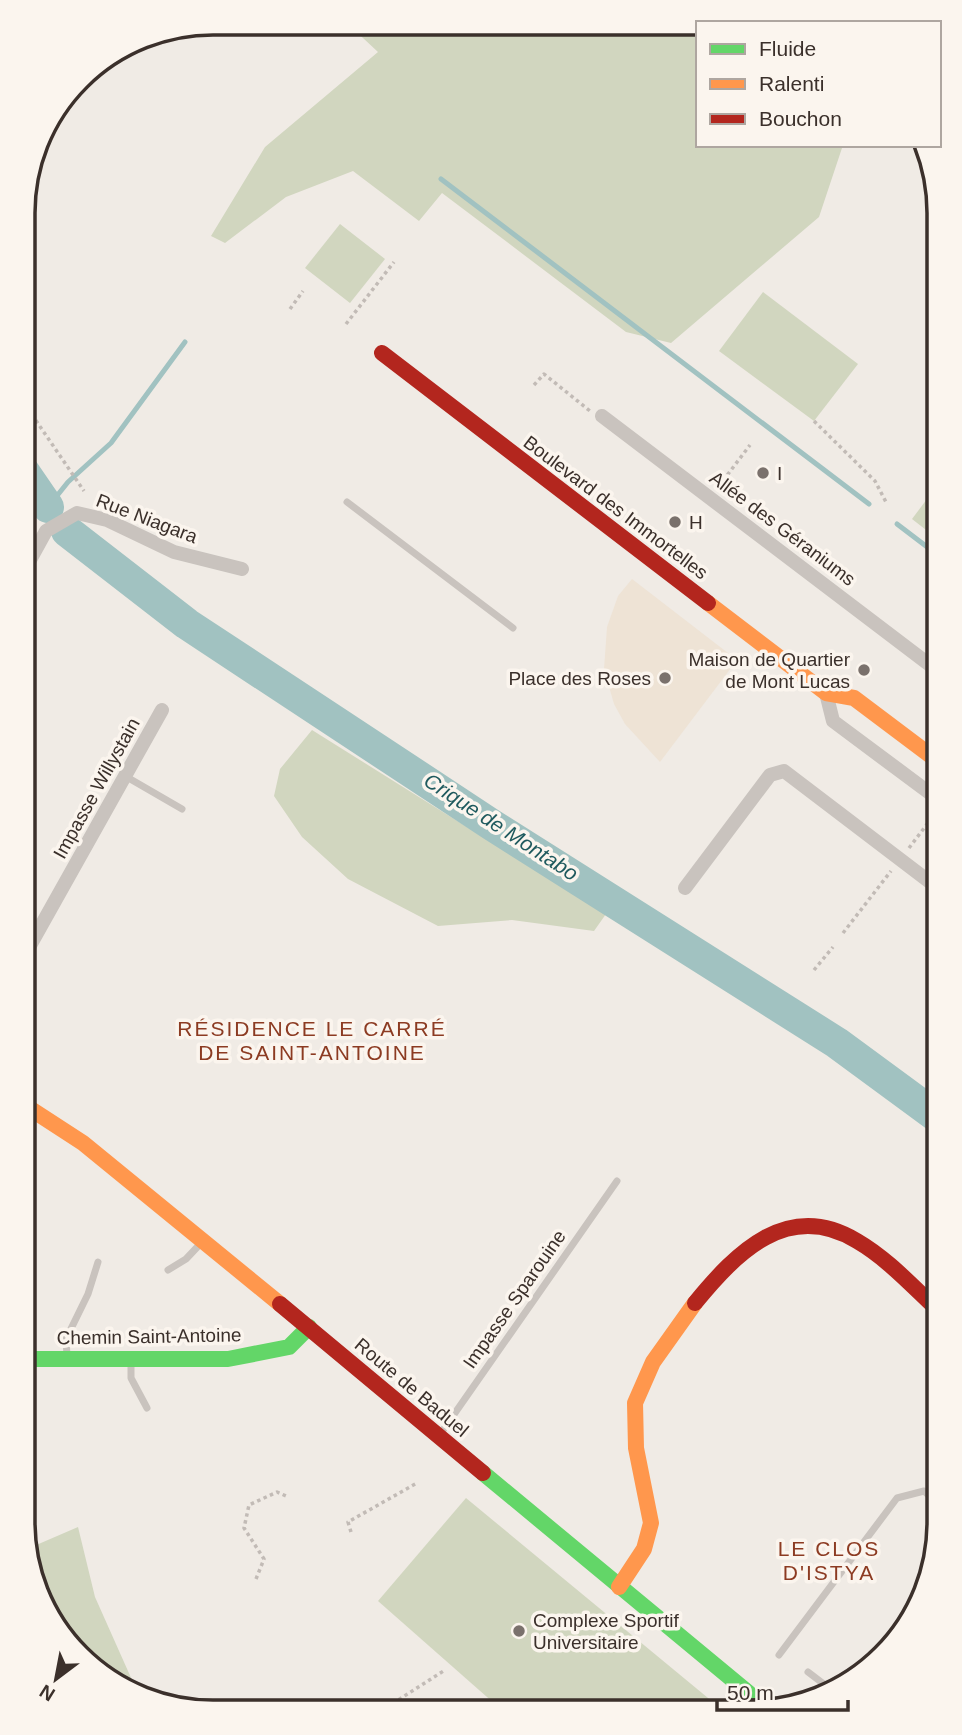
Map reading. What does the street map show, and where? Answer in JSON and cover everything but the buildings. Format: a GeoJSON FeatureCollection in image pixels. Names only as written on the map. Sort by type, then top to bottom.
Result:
{"type":"FeatureCollection","features":[{"type":"Feature","properties":{"kind":"street","name":"Boulevard des Immortelles"},"geometry":{"type":"LineString","coordinates":[[382,353],[826,693],[854,698],[927,753]]}},
{"type":"Feature","properties":{"kind":"street","name":"Allée des Géraniums"},"geometry":{"type":"LineString","coordinates":[[595,413],[927,663]]}},
{"type":"Feature","properties":{"kind":"street","name":"Rue Niagara"},"geometry":{"type":"LineString","coordinates":[[35,551],[46,531],[77,513],[107,520],[174,552],[242,569]]}},
{"type":"Feature","properties":{"kind":"street"},"geometry":{"type":"LineString","coordinates":[[826,693],[834,721],[927,791]]}},
{"type":"Feature","properties":{"kind":"street","name":"Impasse Willystain"},"geometry":{"type":"LineString","coordinates":[[35,937],[162,710]]}},
{"type":"Feature","properties":{"kind":"street"},"geometry":{"type":"LineString","coordinates":[[685,888],[770,775],[784,771],[927,880]]}},
{"type":"Feature","properties":{"kind":"street","name":"Route de Baduel"},"geometry":{"type":"LineString","coordinates":[[35,1112],[82,1143],[309,1327],[756,1699]]}},
{"type":"Feature","properties":{"kind":"street"},"geometry":{"type":"LineString","coordinates":[[619,1587],[644,1553],[650,1534],[651,1523],[634,1434],[633,1416],[640,1383],[662,1343],[753,1243],[781,1230],[798,1227],[849,1236],[927,1301]]}},
{"type":"Feature","properties":{"kind":"street","name":"Chemin Saint-Antoine"},"geometry":{"type":"LineString","coordinates":[[35,1359],[229,1360],[289,1347],[309,1327]]}},
{"type":"Feature","properties":{"kind":"lane"},"geometry":{"type":"LineString","coordinates":[[347,502],[513,628]]}},
{"type":"Feature","properties":{"kind":"lane"},"geometry":{"type":"LineString","coordinates":[[125,776],[182,809]]}},
{"type":"Feature","properties":{"kind":"lane","name":"Impasse Sparouine"},"geometry":{"type":"LineString","coordinates":[[438,1436],[617,1181]]}},
{"type":"Feature","properties":{"kind":"lane"},"geometry":{"type":"LineString","coordinates":[[168,1270],[186,1259],[203,1241]]}},
{"type":"Feature","properties":{"kind":"lane"},"geometry":{"type":"LineString","coordinates":[[68,1358],[66,1339],[88,1294],[98,1262]]}},
{"type":"Feature","properties":{"kind":"lane"},"geometry":{"type":"LineString","coordinates":[[131,1359],[131,1378],[147,1408]]}},
{"type":"Feature","properties":{"kind":"lane"},"geometry":{"type":"LineString","coordinates":[[779,1655],[897,1498],[923,1491],[927,1494]]}},
{"type":"Feature","properties":{"kind":"lane"},"geometry":{"type":"LineString","coordinates":[[808,1672],[824,1684]]}},
{"type":"Feature","properties":{"kind":"path"},"geometry":{"type":"LineString","coordinates":[[346,324],[394,262]]}},
{"type":"Feature","properties":{"kind":"path"},"geometry":{"type":"LineString","coordinates":[[290,309],[303,291]]}},
{"type":"Feature","properties":{"kind":"path"},"geometry":{"type":"LineString","coordinates":[[534,386],[544,374],[574,395],[575,402],[595,413]]}},
{"type":"Feature","properties":{"kind":"path"},"geometry":{"type":"LineString","coordinates":[[35,419],[84,491]]}},
{"type":"Feature","properties":{"kind":"path"},"geometry":{"type":"LineString","coordinates":[[814,421],[875,481],[886,502]]}},
{"type":"Feature","properties":{"kind":"path"},"geometry":{"type":"LineString","coordinates":[[716,490],[750,444]]}},
{"type":"Feature","properties":{"kind":"path"},"geometry":{"type":"LineString","coordinates":[[905,852],[927,824]]}},
{"type":"Feature","properties":{"kind":"path"},"geometry":{"type":"LineString","coordinates":[[844,933],[895,866]]}},
{"type":"Feature","properties":{"kind":"path"},"geometry":{"type":"LineString","coordinates":[[814,970],[833,947]]}},
{"type":"Feature","properties":{"kind":"path"},"geometry":{"type":"LineString","coordinates":[[351,1532],[348,1522],[417,1483]]}},
{"type":"Feature","properties":{"kind":"path"},"geometry":{"type":"LineString","coordinates":[[256,1579],[264,1559],[244,1528],[249,1505],[277,1492],[286,1496]]}},
{"type":"Feature","properties":{"kind":"path"},"geometry":{"type":"LineString","coordinates":[[398,1700],[445,1670]]}},
{"type":"Feature","properties":{"kind":"green space"},"geometry":{"type":"Polygon","coordinates":[[[360,35],[696,35],[696,147],[842,147],[819,217],[671,343],[626,332],[442,193],[419,221],[353,171],[286,197],[225,243],[211,236],[265,147],[378,52],[360,35]]]}},
{"type":"Feature","properties":{"kind":"green space"},"geometry":{"type":"Polygon","coordinates":[[[340,224],[385,259],[350,303],[305,268],[340,224]]]}},
{"type":"Feature","properties":{"kind":"green space"},"geometry":{"type":"Polygon","coordinates":[[[763,292],[858,364],[814,421],[719,351],[763,292]]]}},
{"type":"Feature","properties":{"kind":"green space"},"geometry":{"type":"Polygon","coordinates":[[[927,499],[927,531],[912,519],[927,499]]]}},
{"type":"Feature","properties":{"kind":"green space"},"geometry":{"type":"Polygon","coordinates":[[[312,730],[606,914],[594,931],[512,920],[438,926],[348,879],[302,837],[274,796],[280,769],[312,730]]]}},
{"type":"Feature","properties":{"kind":"green space","name":"Complexe Sportif Universitaire"},"geometry":{"type":"Polygon","coordinates":[[[466,1498],[710,1700],[490,1700],[378,1601],[466,1498]]]}},
{"type":"Feature","properties":{"kind":"green space"},"geometry":{"type":"Polygon","coordinates":[[[78,1527],[95,1597],[132,1680],[91,1651],[91,1644],[84,1644],[65,1621],[53,1601],[37,1545],[78,1527]]]}},
{"type":"Feature","properties":{"kind":"shaded area","name":"Place des Roses"},"geometry":{"type":"Polygon","coordinates":[[[632,579],[737,660],[660,762],[625,724],[614,704],[604,669],[607,627],[618,596],[632,579]]]}},
{"type":"Feature","properties":{"kind":"waterway"},"geometry":{"type":"LineString","coordinates":[[441,179],[869,504]]}},
{"type":"Feature","properties":{"kind":"waterway"},"geometry":{"type":"LineString","coordinates":[[48,507],[68,482],[111,443],[185,342]]}},
{"type":"Feature","properties":{"kind":"waterway","name":"Crique de Montabo"},"geometry":{"type":"LineString","coordinates":[[35,488],[48,507]]}},
{"type":"Feature","properties":{"kind":"waterway"},"geometry":{"type":"LineString","coordinates":[[897,524],[927,547]]}},
{"type":"Feature","properties":{"kind":"waterway","name":"Crique de Montabo"},"geometry":{"type":"LineString","coordinates":[[67,531],[187,624],[492,825],[837,1043],[927,1109]]}},
{"type":"Feature","properties":{"kind":"traffic: fast"},"geometry":{"type":"LineString","coordinates":[[35,1359],[228,1359],[289,1347],[309,1327]]}},
{"type":"Feature","properties":{"kind":"traffic: fast"},"geometry":{"type":"LineString","coordinates":[[483,1473],[756,1699]]}},
{"type":"Feature","properties":{"kind":"traffic: slow"},"geometry":{"type":"LineString","coordinates":[[708,603],[826,693],[854,698],[927,753]]}},
{"type":"Feature","properties":{"kind":"traffic: slow"},"geometry":{"type":"LineString","coordinates":[[35,1112],[83,1143],[280,1304]]}},
{"type":"Feature","properties":{"kind":"traffic: slow"},"geometry":{"type":"LineString","coordinates":[[619,1587],[644,1549],[651,1523],[636,1448],[635,1403],[653,1362],[695,1303]]}},
{"type":"Feature","properties":{"kind":"traffic: jam"},"geometry":{"type":"LineString","coordinates":[[382,353],[708,603]]}},
{"type":"Feature","properties":{"kind":"traffic: jam"},"geometry":{"type":"LineString","coordinates":[[695,1303],[746,1250],[786,1229],[808,1226],[832,1230],[857,1241],[879,1256],[927,1300]]}},
{"type":"Feature","properties":{"kind":"traffic: jam"},"geometry":{"type":"LineString","coordinates":[[280,1304],[483,1473]]}},
{"type":"Feature","properties":{"kind":"place","name":"I"},"geometry":{"type":"Point","coordinates":[763,473]}},
{"type":"Feature","properties":{"kind":"place","name":"H"},"geometry":{"type":"Point","coordinates":[675,522]}},
{"type":"Feature","properties":{"kind":"place","name":"Maison de Quartier de Mont Lucas"},"geometry":{"type":"Point","coordinates":[864,670]}},
{"type":"Feature","properties":{"kind":"place","name":"Place des Roses"},"geometry":{"type":"Point","coordinates":[665,678]}},
{"type":"Feature","properties":{"kind":"place","name":"Complexe Sportif Universitaire"},"geometry":{"type":"Point","coordinates":[519,1631]}},
{"type":"Feature","properties":{"kind":"district","name":"RÉSIDENCE LE CARRÉ DE SAINT-ANTOINE"},"geometry":{"type":"Point","coordinates":[312,1041]}},
{"type":"Feature","properties":{"kind":"district","name":"LE CLOS D'ISTYA"},"geometry":{"type":"Point","coordinates":[829,1561]}}]}
